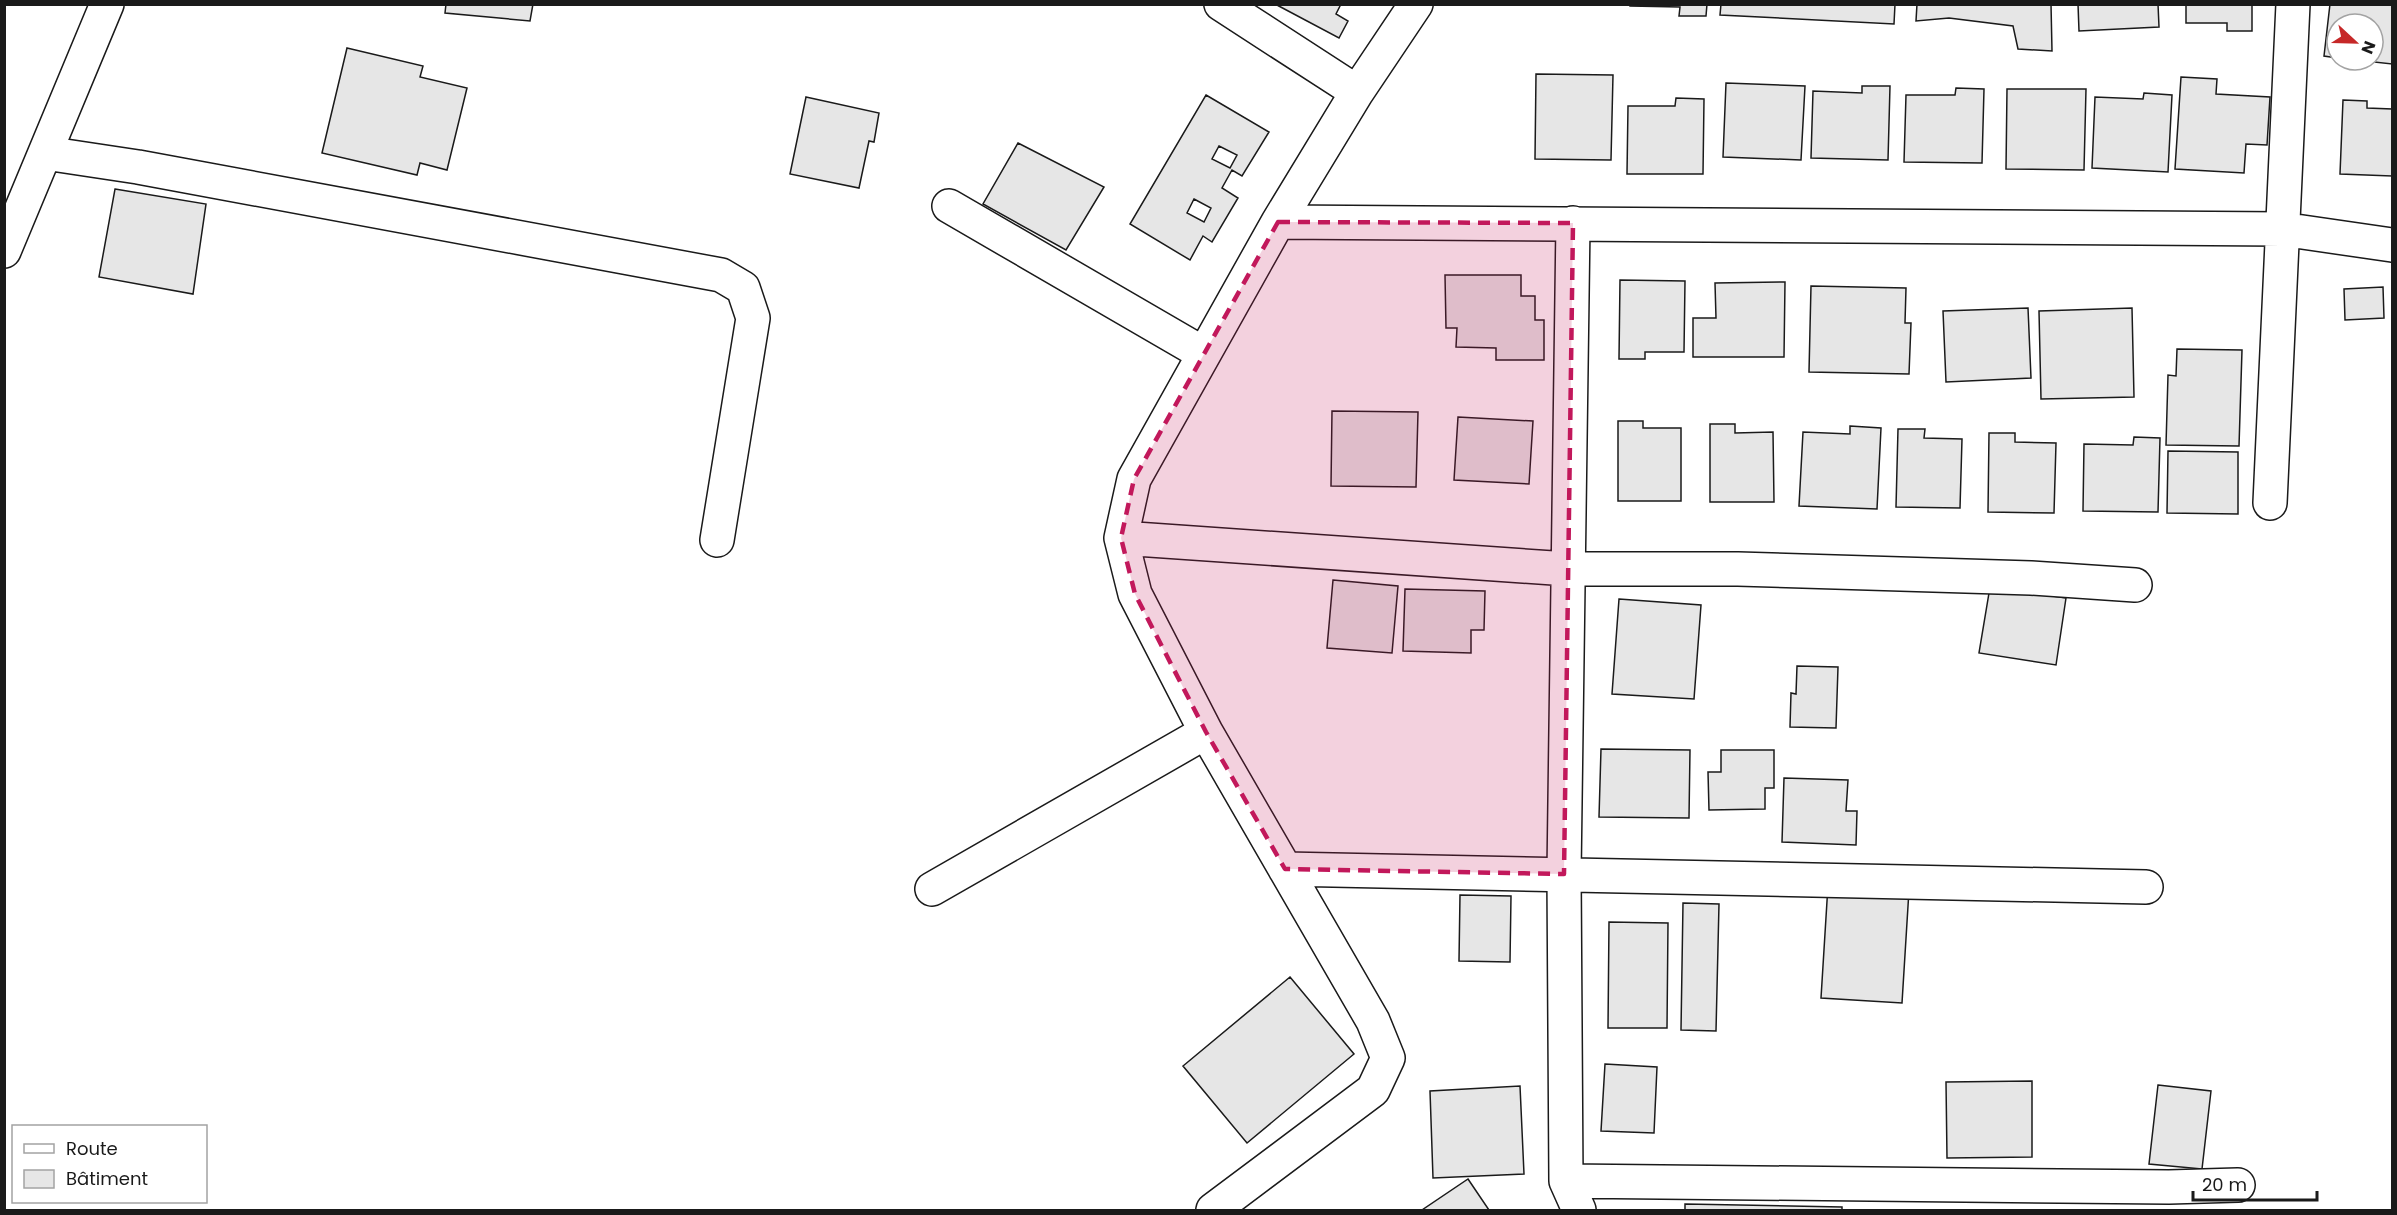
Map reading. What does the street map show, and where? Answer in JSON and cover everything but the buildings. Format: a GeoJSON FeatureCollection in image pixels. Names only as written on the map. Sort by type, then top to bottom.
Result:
{"type":"FeatureCollection","features":[{"type":"Feature","properties":{"kind":"street"},"geometry":{"type":"LineString","coordinates":[[4,251],[107,4]]}},
{"type":"Feature","properties":{"kind":"street"},"geometry":{"type":"LineString","coordinates":[[1221,4],[1357,92]]}},
{"type":"Feature","properties":{"kind":"street"},"geometry":{"type":"LineString","coordinates":[[1213,1210],[1373,1090],[1388,1058],[1373,1021],[1206,732],[1135,594],[1121,538],[1134,479],[1278,222],[1357,92],[1416,4]]}},
{"type":"Feature","properties":{"kind":"street"},"geometry":{"type":"LineString","coordinates":[[2270,503],[2293,4]]}},
{"type":"Feature","properties":{"kind":"street"},"geometry":{"type":"LineString","coordinates":[[45,153],[149,169],[721,275],[743,288],[753,318],[717,540]]}},
{"type":"Feature","properties":{"kind":"street"},"geometry":{"type":"LineString","coordinates":[[949,206],[1204,354]]}},
{"type":"Feature","properties":{"kind":"street"},"geometry":{"type":"LineString","coordinates":[[1278,222],[2282,229],[2392,245]]}},
{"type":"Feature","properties":{"kind":"street"},"geometry":{"type":"LineString","coordinates":[[1573,223],[1564,874],[1566,1181],[1579,1210]]}},
{"type":"Feature","properties":{"kind":"street"},"geometry":{"type":"LineString","coordinates":[[1121,538],[1568,569],[1749,569],[2031,578],[2136,585]]}},
{"type":"Feature","properties":{"kind":"street"},"geometry":{"type":"LineString","coordinates":[[932,889],[1206,732]]}},
{"type":"Feature","properties":{"kind":"street"},"geometry":{"type":"LineString","coordinates":[[1285,869],[2146,887]]}},
{"type":"Feature","properties":{"kind":"street"},"geometry":{"type":"LineString","coordinates":[[1566,1181],[2169,1187],[2238,1185]]}},
{"type":"Feature","properties":{"kind":"highlighted area"},"geometry":{"type":"Polygon","coordinates":[[[1278,222],[1573,223],[1564,874],[1285,869],[1206,732],[1135,594],[1121,538],[1134,479],[1278,222]]]}}]}
